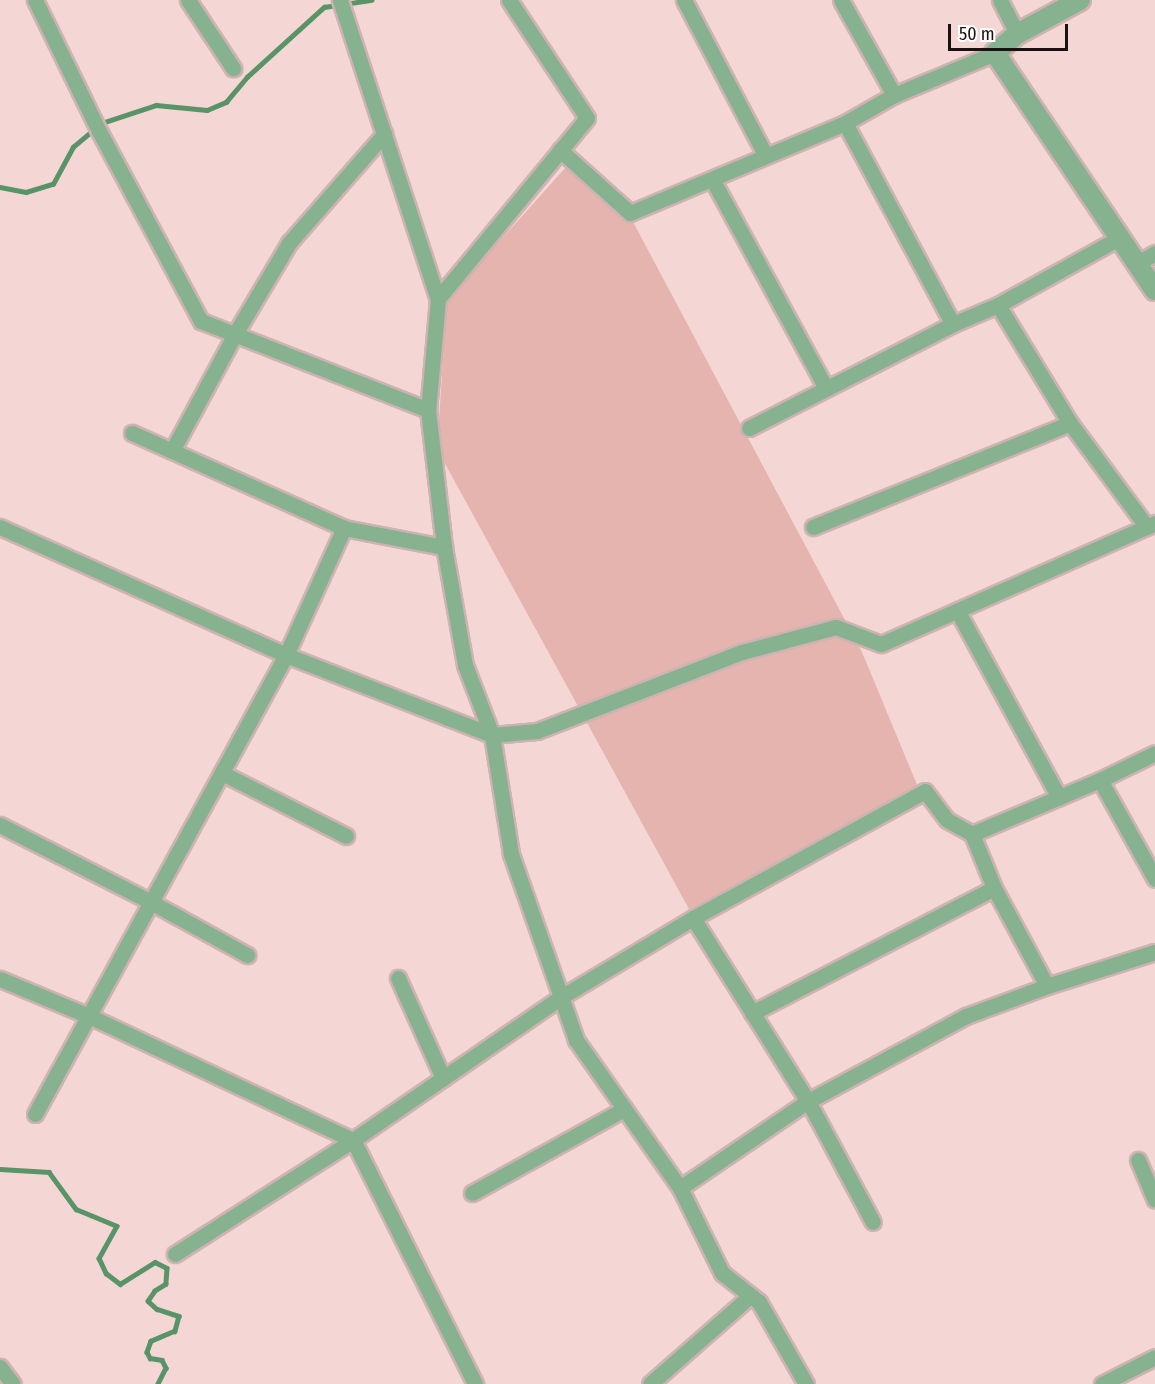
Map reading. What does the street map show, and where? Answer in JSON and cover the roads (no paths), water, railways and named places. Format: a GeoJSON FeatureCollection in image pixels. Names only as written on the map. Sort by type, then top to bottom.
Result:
{"type":"FeatureCollection","features":[{"type":"Feature","properties":{"kind":"street"},"geometry":{"type":"LineString","coordinates":[[34,0],[96,127],[201,321],[428,410]]}},
{"type":"Feature","properties":{"kind":"street"},"geometry":{"type":"LineString","coordinates":[[188,0],[233,68]]}},
{"type":"Feature","properties":{"kind":"street"},"geometry":{"type":"LineString","coordinates":[[438,299],[587,118],[509,0]]}},
{"type":"Feature","properties":{"kind":"street"},"geometry":{"type":"LineString","coordinates":[[684,0],[766,156]]}},
{"type":"Feature","properties":{"kind":"street"},"geometry":{"type":"LineString","coordinates":[[842,0],[894,94]]}},
{"type":"Feature","properties":{"kind":"street"},"geometry":{"type":"LineString","coordinates":[[1000,0],[1017,34]]}},
{"type":"Feature","properties":{"kind":"street"},"geometry":{"type":"LineString","coordinates":[[561,150],[630,213],[845,123],[894,94],[995,53],[1017,34],[1080,0]]}},
{"type":"Feature","properties":{"kind":"street"},"geometry":{"type":"LineString","coordinates":[[341,4],[438,299],[428,410],[444,548],[465,665],[492,735],[511,855],[576,1040],[680,1188],[722,1273],[759,1302],[806,1384]]}},
{"type":"Feature","properties":{"kind":"street"},"geometry":{"type":"LineString","coordinates":[[995,53],[1155,290]]}},
{"type":"Feature","properties":{"kind":"street"},"geometry":{"type":"LineString","coordinates":[[845,123],[953,324]]}},
{"type":"Feature","properties":{"kind":"street"},"geometry":{"type":"LineString","coordinates":[[172,451],[235,334],[289,243],[384,134]]}},
{"type":"Feature","properties":{"kind":"street"},"geometry":{"type":"LineString","coordinates":[[712,179],[826,388]]}},
{"type":"Feature","properties":{"kind":"street"},"geometry":{"type":"LineString","coordinates":[[749,428],[953,324],[998,305],[1119,238]]}},
{"type":"Feature","properties":{"kind":"street"},"geometry":{"type":"LineString","coordinates":[[1136,264],[1155,253]]}},
{"type":"Feature","properties":{"kind":"street"},"geometry":{"type":"LineString","coordinates":[[0,527],[286,655],[492,735],[537,731],[742,652],[836,627],[881,644],[1151,525],[1070,423],[998,305]]}},
{"type":"Feature","properties":{"kind":"street"},"geometry":{"type":"LineString","coordinates":[[813,526],[1070,423]]}},
{"type":"Feature","properties":{"kind":"street"},"geometry":{"type":"LineString","coordinates":[[132,433],[344,528],[444,548]]}},
{"type":"Feature","properties":{"kind":"street"},"geometry":{"type":"LineString","coordinates":[[35,1114],[286,655],[344,528]]}},
{"type":"Feature","properties":{"kind":"street"},"geometry":{"type":"LineString","coordinates":[[958,612],[1059,797]]}},
{"type":"Feature","properties":{"kind":"street"},"geometry":{"type":"LineString","coordinates":[[972,834],[1100,780],[1155,753]]}},
{"type":"Feature","properties":{"kind":"street"},"geometry":{"type":"LineString","coordinates":[[222,773],[346,836]]}},
{"type":"Feature","properties":{"kind":"street"},"geometry":{"type":"LineString","coordinates":[[1100,780],[1155,879]]}},
{"type":"Feature","properties":{"kind":"street"},"geometry":{"type":"LineString","coordinates":[[175,1254],[352,1140],[561,997],[693,918],[925,791],[947,820],[972,834],[994,888],[1047,986]]}},
{"type":"Feature","properties":{"kind":"street"},"geometry":{"type":"LineString","coordinates":[[0,825],[151,902],[247,955]]}},
{"type":"Feature","properties":{"kind":"street"},"geometry":{"type":"LineString","coordinates":[[752,1013],[994,888]]}},
{"type":"Feature","properties":{"kind":"street"},"geometry":{"type":"LineString","coordinates":[[693,918],[808,1101],[873,1222]]}},
{"type":"Feature","properties":{"kind":"street"},"geometry":{"type":"LineString","coordinates":[[680,1188],[808,1101],[966,1016],[1047,986],[1155,952]]}},
{"type":"Feature","properties":{"kind":"street"},"geometry":{"type":"LineString","coordinates":[[398,978],[443,1078]]}},
{"type":"Feature","properties":{"kind":"street"},"geometry":{"type":"LineString","coordinates":[[0,979],[88,1016],[352,1140],[475,1384]]}},
{"type":"Feature","properties":{"kind":"street"},"geometry":{"type":"LineString","coordinates":[[472,1193],[624,1109]]}},
{"type":"Feature","properties":{"kind":"street"},"geometry":{"type":"LineString","coordinates":[[1138,1160],[1155,1200]]}},
{"type":"Feature","properties":{"kind":"street"},"geometry":{"type":"LineString","coordinates":[[655,1382],[750,1296]]}},
{"type":"Feature","properties":{"kind":"street"},"geometry":{"type":"LineString","coordinates":[[1102,1384],[1155,1357]]}},
{"type":"Feature","properties":{"kind":"street"},"geometry":{"type":"LineString","coordinates":[[0,1367],[13,1384]]}},
{"type":"Feature","properties":{"kind":"waterway"},"geometry":{"type":"LineString","coordinates":[[0,187],[26,192],[53,184],[73,147],[102,123],[156,105],[207,110],[226,102],[247,77],[324,7],[371,0]]}},
{"type":"Feature","properties":{"kind":"waterway"},"geometry":{"type":"LineString","coordinates":[[0,1169],[49,1172],[76,1209],[117,1226],[99,1258],[106,1273],[120,1284],[155,1262],[167,1268],[166,1284],[155,1291],[148,1301],[157,1309],[179,1316],[175,1331],[151,1341],[147,1352],[150,1358],[162,1360],[166,1368],[158,1384]]}}]}
